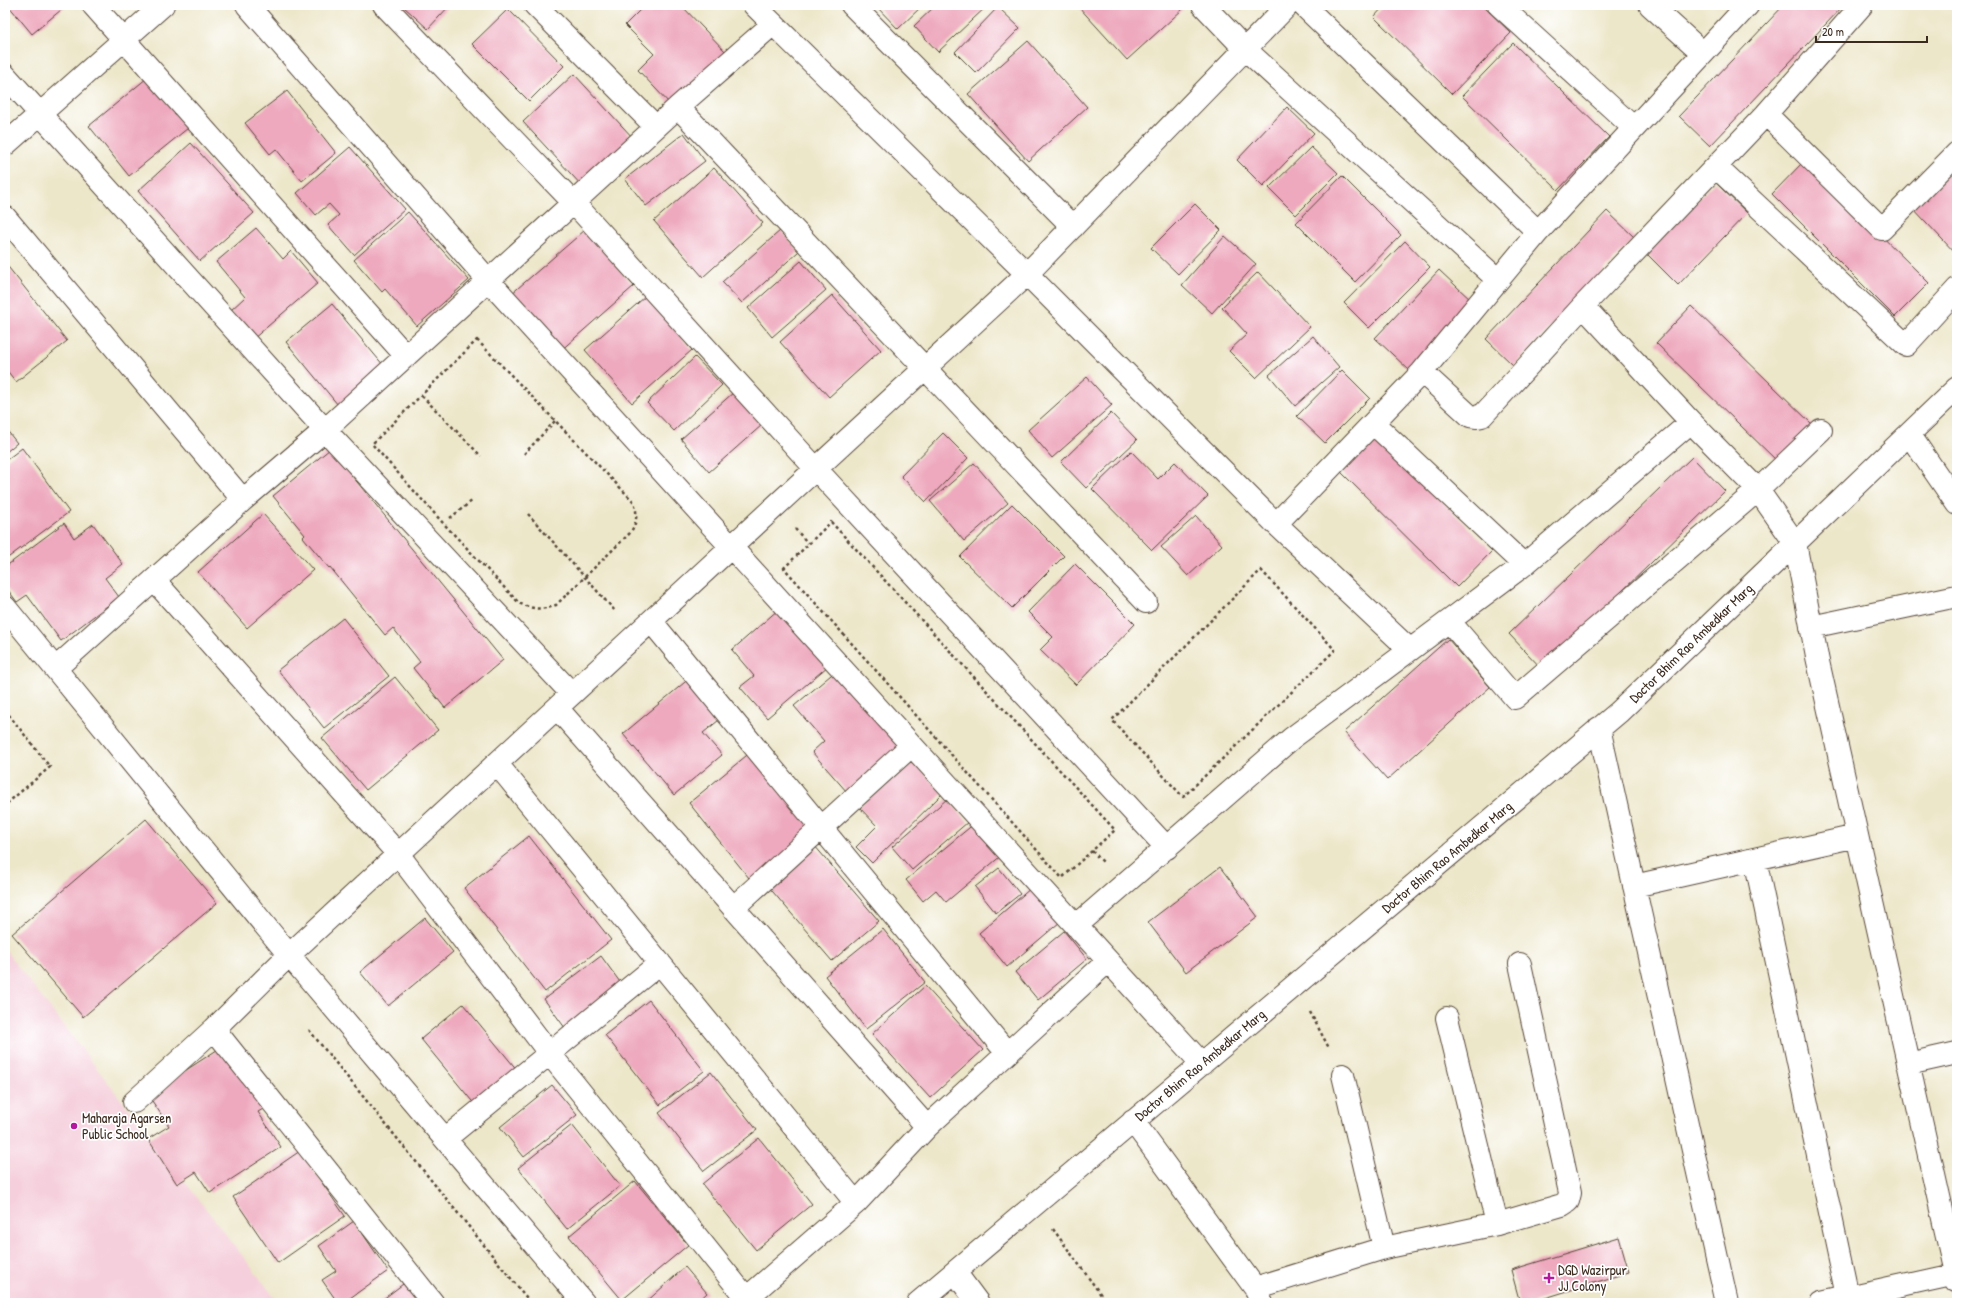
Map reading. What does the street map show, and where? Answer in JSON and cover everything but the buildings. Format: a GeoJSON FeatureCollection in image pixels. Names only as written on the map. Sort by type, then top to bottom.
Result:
{"type":"FeatureCollection","features":[{"type":"Feature","properties":{"kind":"street"},"geometry":{"type":"LineString","coordinates":[[93,5],[406,356]]}},
{"type":"Feature","properties":{"kind":"street"},"geometry":{"type":"LineString","coordinates":[[5,145],[163,5]]}},
{"type":"Feature","properties":{"kind":"street"},"geometry":{"type":"LineString","coordinates":[[247,5],[488,280],[1202,1064]]}},
{"type":"Feature","properties":{"kind":"street"},"geometry":{"type":"LineString","coordinates":[[384,5],[574,203],[816,469],[1167,848]]}},
{"type":"Feature","properties":{"kind":"street"},"geometry":{"type":"LineString","coordinates":[[534,5],[656,127]]}},
{"type":"Feature","properties":{"kind":"street"},"geometry":{"type":"LineString","coordinates":[[754,5],[1027,274],[1276,524],[1410,650]]}},
{"type":"Feature","properties":{"kind":"street"},"geometry":{"type":"LineString","coordinates":[[852,5],[1072,227]]}},
{"type":"Feature","properties":{"kind":"street"},"geometry":{"type":"LineString","coordinates":[[1203,5],[1245,49],[1498,280]]}},
{"type":"Feature","properties":{"kind":"street"},"geometry":{"type":"LineString","coordinates":[[134,1102],[214,1029],[289,955],[1027,274],[1288,5]]}},
{"type":"Feature","properties":{"kind":"street"},"geometry":{"type":"LineString","coordinates":[[1303,5],[1538,232]]}},
{"type":"Feature","properties":{"kind":"street"},"geometry":{"type":"LineString","coordinates":[[1499,5],[1634,128]]}},
{"type":"Feature","properties":{"kind":"street"},"geometry":{"type":"LineString","coordinates":[[1650,5],[1703,53]]}},
{"type":"Feature","properties":{"kind":"street"},"geometry":{"type":"LineString","coordinates":[[1276,524],[1422,372],[1538,232],[1748,5]]}},
{"type":"Feature","properties":{"kind":"street"},"geometry":{"type":"LineString","coordinates":[[1422,372],[1470,416],[1477,418],[1482,416],[1583,306],[1766,114],[1862,5]]}},
{"type":"Feature","properties":{"kind":"street"},"geometry":{"type":"LineString","coordinates":[[56,668],[243,500],[325,430],[678,106],[773,24]]}},
{"type":"Feature","properties":{"kind":"street"},"geometry":{"type":"LineString","coordinates":[[5,74],[325,430],[564,701],[733,908],[927,1127]]}},
{"type":"Feature","properties":{"kind":"street"},"geometry":{"type":"LineString","coordinates":[[678,106],[1146,602]]}},
{"type":"Feature","properties":{"kind":"street"},"geometry":{"type":"LineString","coordinates":[[1766,114],[1882,229],[1957,153]]}},
{"type":"Feature","properties":{"kind":"street"},"geometry":{"type":"LineString","coordinates":[[1716,168],[1906,346],[1957,289]]}},
{"type":"Feature","properties":{"kind":"street"},"geometry":{"type":"LineString","coordinates":[[5,217],[243,500]]}},
{"type":"Feature","properties":{"kind":"street"},"geometry":{"type":"LineString","coordinates":[[1583,306],[1691,422],[1758,490],[1795,543],[1811,627],[1956,1276],[1822,1303]]}},
{"type":"Feature","properties":{"kind":"street","name":"Doctor Bhim Rao Ambedkar Marg"},"geometry":{"type":"LineString","coordinates":[[918,1303],[1599,728],[1957,388]]}},
{"type":"Feature","properties":{"kind":"street"},"geometry":{"type":"LineString","coordinates":[[1076,926],[1292,738],[1524,565],[1691,422]]}},
{"type":"Feature","properties":{"kind":"street"},"geometry":{"type":"LineString","coordinates":[[1373,423],[1524,565]]}},
{"type":"Feature","properties":{"kind":"street"},"geometry":{"type":"LineString","coordinates":[[1449,621],[1515,698],[1758,490],[1821,430]]}},
{"type":"Feature","properties":{"kind":"street"},"geometry":{"type":"LineString","coordinates":[[1909,434],[1957,504]]}},
{"type":"Feature","properties":{"kind":"street"},"geometry":{"type":"LineString","coordinates":[[154,580],[398,854],[550,1054],[744,1301],[856,1203],[927,1127],[1108,961]]}},
{"type":"Feature","properties":{"kind":"street"},"geometry":{"type":"LineString","coordinates":[[1811,627],[1957,596]]}},
{"type":"Feature","properties":{"kind":"street"},"geometry":{"type":"LineString","coordinates":[[5,607],[289,955],[584,1303]]}},
{"type":"Feature","properties":{"kind":"street"},"geometry":{"type":"LineString","coordinates":[[644,628],[821,828],[1007,1053]]}},
{"type":"Feature","properties":{"kind":"street"},"geometry":{"type":"LineString","coordinates":[[1599,728],[1727,1303]]}},
{"type":"Feature","properties":{"kind":"street"},"geometry":{"type":"LineString","coordinates":[[733,908],[911,746]]}},
{"type":"Feature","properties":{"kind":"street"},"geometry":{"type":"LineString","coordinates":[[497,764],[856,1203]]}},
{"type":"Feature","properties":{"kind":"street"},"geometry":{"type":"LineString","coordinates":[[1634,886],[1857,836]]}},
{"type":"Feature","properties":{"kind":"street"},"geometry":{"type":"LineString","coordinates":[[1755,859],[1848,1297]]}},
{"type":"Feature","properties":{"kind":"street"},"geometry":{"type":"LineString","coordinates":[[445,1139],[660,963]]}},
{"type":"Feature","properties":{"kind":"street"},"geometry":{"type":"LineString","coordinates":[[1133,1121],[1259,1295],[1384,1248],[1497,1224],[1562,1205],[1568,1201],[1570,1193],[1520,964]]}},
{"type":"Feature","properties":{"kind":"street"},"geometry":{"type":"LineString","coordinates":[[1447,1018],[1497,1224]]}},
{"type":"Feature","properties":{"kind":"street"},"geometry":{"type":"LineString","coordinates":[[214,1029],[433,1303]]}},
{"type":"Feature","properties":{"kind":"street"},"geometry":{"type":"LineString","coordinates":[[1908,1064],[1957,1053]]}},
{"type":"Feature","properties":{"kind":"street"},"geometry":{"type":"LineString","coordinates":[[1343,1075],[1384,1248]]}},
{"type":"Feature","properties":{"kind":"street"},"geometry":{"type":"LineString","coordinates":[[955,1272],[978,1303]]}},
{"type":"Feature","properties":{"kind":"path"},"geometry":{"type":"LineString","coordinates":[[477,340],[555,421],[634,502],[636,509],[635,526],[585,578],[556,605],[545,610],[528,607],[519,603],[443,524],[372,444],[477,340]]}},
{"type":"Feature","properties":{"kind":"path"},"geometry":{"type":"LineString","coordinates":[[422,396],[481,456]]}},
{"type":"Feature","properties":{"kind":"path"},"geometry":{"type":"LineString","coordinates":[[524,454],[555,421]]}},
{"type":"Feature","properties":{"kind":"path"},"geometry":{"type":"LineString","coordinates":[[443,524],[473,500]]}},
{"type":"Feature","properties":{"kind":"path"},"geometry":{"type":"LineString","coordinates":[[528,514],[585,578],[644,628]]}},
{"type":"Feature","properties":{"kind":"path"},"geometry":{"type":"LineString","coordinates":[[1260,570],[1335,650],[1270,714],[1183,797],[1112,720],[1260,570]]}},
{"type":"Feature","properties":{"kind":"path"},"geometry":{"type":"LineString","coordinates":[[5,710],[50,767],[5,805]]}},
{"type":"Feature","properties":{"kind":"path"},"geometry":{"type":"LineString","coordinates":[[1296,985],[1343,1075]]}},
{"type":"Feature","properties":{"kind":"path"},"geometry":{"type":"LineString","coordinates":[[306,1026],[531,1303]]}},
{"type":"Feature","properties":{"kind":"path"},"geometry":{"type":"LineString","coordinates":[[1035,1204],[1107,1303]]}},
{"type":"Feature","properties":{"kind":"shaded area","name":"Maharaja Agarsen Public School"},"geometry":{"type":"Polygon","coordinates":[[[5,950],[279,1303],[5,1303],[5,950]]]}},
{"type":"Feature","properties":{"kind":"place","name":"Maharaja Agarsen Public School"},"geometry":{"type":"Point","coordinates":[74,1126]}},
{"type":"Feature","properties":{"kind":"place","name":"DGD Wazirpur JJ Colony"},"geometry":{"type":"Point","coordinates":[1549,1278]}}]}
